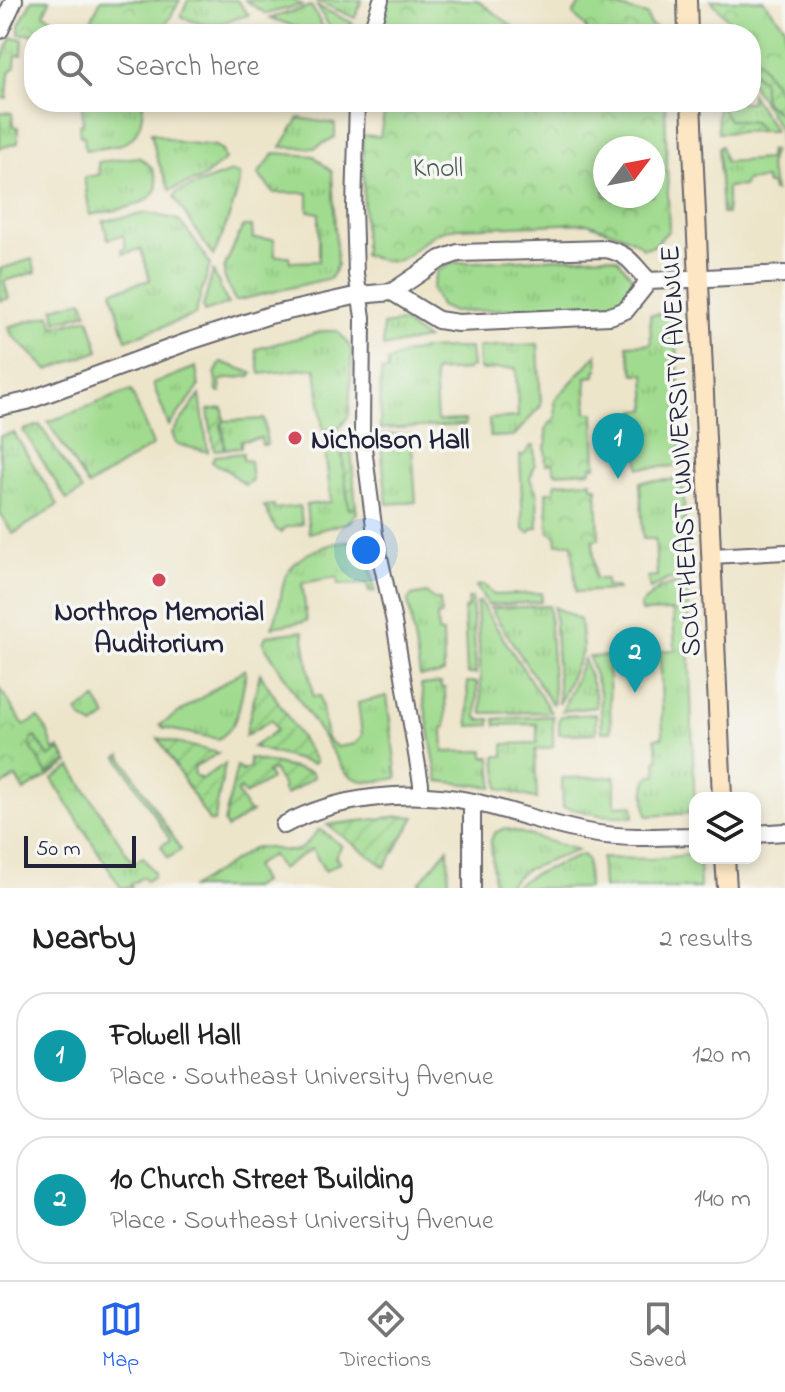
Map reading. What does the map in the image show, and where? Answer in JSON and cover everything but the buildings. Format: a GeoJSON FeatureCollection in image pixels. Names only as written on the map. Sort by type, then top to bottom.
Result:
{"type":"FeatureCollection","features":[{"type":"Feature","properties":{"kind":"main road"},"geometry":{"type":"LineString","coordinates":[[688,0],[688,24]]}},
{"type":"Feature","properties":{"kind":"main road","name":"SOUTHEAST UNIVERSITY AVENUE"},"geometry":{"type":"LineString","coordinates":[[691,112],[722,792]]}},
{"type":"Feature","properties":{"kind":"main road"},"geometry":{"type":"LineString","coordinates":[[725,864],[727,888]]}},
{"type":"Feature","properties":{"kind":"street"},"geometry":{"type":"LineString","coordinates":[[0,30],[14,0]]}},
{"type":"Feature","properties":{"kind":"street"},"geometry":{"type":"LineString","coordinates":[[373,24],[381,0]]}},
{"type":"Feature","properties":{"kind":"street"},"geometry":{"type":"LineString","coordinates":[[672,0],[688,0]]}},
{"type":"Feature","properties":{"kind":"street"},"geometry":{"type":"LineString","coordinates":[[357,112],[354,184],[359,295],[363,317],[362,432],[369,495],[394,622],[421,795]]}},
{"type":"Feature","properties":{"kind":"street"},"geometry":{"type":"LineString","coordinates":[[0,407],[27,401],[270,315],[359,295],[392,292],[441,259],[468,253],[606,249],[622,252],[634,261],[649,281]]}},
{"type":"Feature","properties":{"kind":"street"},"geometry":{"type":"LineString","coordinates":[[392,292],[438,320],[458,323],[610,316],[626,310],[649,281],[785,274]]}},
{"type":"Feature","properties":{"kind":"street"},"geometry":{"type":"LineString","coordinates":[[711,556],[785,552]]}},
{"type":"Feature","properties":{"kind":"street"},"geometry":{"type":"LineString","coordinates":[[284,825],[305,814],[351,802],[421,795],[472,802],[592,833],[639,838],[689,836]]}},
{"type":"Feature","properties":{"kind":"street"},"geometry":{"type":"LineString","coordinates":[[472,802],[472,888]]}},
{"type":"Feature","properties":{"kind":"street"},"geometry":{"type":"LineString","coordinates":[[761,834],[785,832]]}},
{"type":"Feature","properties":{"kind":"green space"},"geometry":{"type":"Polygon","coordinates":[[[32,0],[50,0],[44,14],[63,24],[24,24],[24,34],[19,34],[19,25],[32,0]]]}},
{"type":"Feature","properties":{"kind":"green space"},"geometry":{"type":"Polygon","coordinates":[[[101,0],[180,0],[167,24],[89,24],[101,0]]]}},
{"type":"Feature","properties":{"kind":"green space"},"geometry":{"type":"Polygon","coordinates":[[[188,0],[237,0],[249,15],[216,24],[202,24],[181,16],[188,0]]]}},
{"type":"Feature","properties":{"kind":"green space"},"geometry":{"type":"Polygon","coordinates":[[[245,0],[293,0],[302,5],[266,14],[245,0]]]}},
{"type":"Feature","properties":{"kind":"green space"},"geometry":{"type":"Polygon","coordinates":[[[315,0],[362,0],[355,18],[315,0]]]}},
{"type":"Feature","properties":{"kind":"green space"},"geometry":{"type":"Polygon","coordinates":[[[388,0],[477,0],[509,24],[380,24],[388,0]]]}},
{"type":"Feature","properties":{"kind":"green space"},"geometry":{"type":"Polygon","coordinates":[[[583,0],[592,0],[647,15],[650,24],[582,24],[573,14],[583,0]]]}},
{"type":"Feature","properties":{"kind":"green space"},"geometry":{"type":"Polygon","coordinates":[[[711,0],[763,0],[785,26],[785,101],[761,64],[761,24],[731,24],[711,0]]]}},
{"type":"Feature","properties":{"kind":"green space"},"geometry":{"type":"Polygon","coordinates":[[[311,6],[321,24],[288,24],[271,18],[311,6]]]}},
{"type":"Feature","properties":{"kind":"green space"},"geometry":{"type":"Polygon","coordinates":[[[317,6],[353,23],[353,24],[328,24],[317,6]]]}},
{"type":"Feature","properties":{"kind":"green space"},"geometry":{"type":"Polygon","coordinates":[[[12,37],[23,39],[22,55],[16,55],[15,67],[9,73],[7,98],[0,98],[0,63],[12,37]]]}},
{"type":"Feature","properties":{"kind":"green space"},"geometry":{"type":"Polygon","coordinates":[[[761,64],[785,101],[785,117],[766,103],[761,64]]]}},
{"type":"Feature","properties":{"kind":"green space"},"geometry":{"type":"Polygon","coordinates":[[[761,80],[763,97],[769,106],[785,117],[785,160],[779,160],[780,130],[761,99],[761,80]]]}},
{"type":"Feature","properties":{"kind":"green space"},"geometry":{"type":"Polygon","coordinates":[[[761,109],[774,131],[762,131],[753,122],[729,120],[724,112],[761,112],[761,109]]]}},
{"type":"Feature","properties":{"kind":"green space"},"geometry":{"type":"Polygon","coordinates":[[[0,112],[12,113],[13,126],[18,127],[18,143],[0,148],[0,112]]]}},
{"type":"Feature","properties":{"kind":"green space"},"geometry":{"type":"Polygon","coordinates":[[[82,112],[142,112],[139,128],[120,145],[85,150],[79,124],[83,124],[82,112]]]}},
{"type":"Feature","properties":{"kind":"green space","name":"Knoll"},"geometry":{"type":"Polygon","coordinates":[[[384,112],[665,112],[669,230],[654,246],[643,248],[624,236],[588,223],[459,228],[439,232],[400,260],[380,260],[364,255],[363,135],[380,137],[384,112]]]}},
{"type":"Feature","properties":{"kind":"green space"},"geometry":{"type":"Polygon","coordinates":[[[717,112],[724,112],[729,120],[753,122],[762,131],[718,133],[717,112]]]}},
{"type":"Feature","properties":{"kind":"green space"},"geometry":{"type":"Polygon","coordinates":[[[299,118],[335,124],[335,137],[315,148],[281,147],[299,118]]]}},
{"type":"Feature","properties":{"kind":"green space"},"geometry":{"type":"Polygon","coordinates":[[[151,132],[178,142],[215,146],[222,150],[225,160],[201,179],[170,190],[157,159],[151,132]]]}},
{"type":"Feature","properties":{"kind":"green space"},"geometry":{"type":"Polygon","coordinates":[[[721,146],[725,162],[768,159],[770,150],[773,150],[769,167],[775,191],[765,179],[745,181],[744,186],[727,187],[727,214],[722,214],[718,147],[721,146]]]}},
{"type":"Feature","properties":{"kind":"green space"},"geometry":{"type":"Polygon","coordinates":[[[275,153],[314,156],[332,172],[337,265],[331,278],[235,301],[224,276],[224,268],[243,226],[252,226],[253,239],[274,239],[275,256],[289,256],[290,262],[319,261],[319,213],[308,211],[308,193],[274,193],[258,174],[275,153]]]}},
{"type":"Feature","properties":{"kind":"green space"},"geometry":{"type":"Polygon","coordinates":[[[138,157],[154,172],[157,186],[153,194],[123,209],[90,215],[84,177],[99,175],[98,162],[138,157]]]}},
{"type":"Feature","properties":{"kind":"green space"},"geometry":{"type":"Polygon","coordinates":[[[231,172],[239,174],[239,181],[213,256],[174,197],[177,192],[231,172]]]}},
{"type":"Feature","properties":{"kind":"green space"},"geometry":{"type":"Polygon","coordinates":[[[148,213],[178,220],[210,264],[195,315],[126,340],[112,291],[150,280],[141,249],[123,254],[122,249],[126,248],[123,235],[108,239],[103,221],[148,213]]]}},
{"type":"Feature","properties":{"kind":"green space"},"geometry":{"type":"Polygon","coordinates":[[[607,256],[618,259],[632,277],[626,294],[611,304],[453,312],[440,306],[432,289],[437,271],[453,263],[607,256]]]}},
{"type":"Feature","properties":{"kind":"green space"},"geometry":{"type":"Polygon","coordinates":[[[32,259],[36,272],[4,281],[9,298],[0,301],[0,269],[32,259]]]}},
{"type":"Feature","properties":{"kind":"green space"},"geometry":{"type":"Polygon","coordinates":[[[213,271],[228,304],[204,312],[203,307],[213,271]]]}},
{"type":"Feature","properties":{"kind":"green space"},"geometry":{"type":"Polygon","coordinates":[[[83,300],[87,313],[56,322],[54,308],[83,300]]]}},
{"type":"Feature","properties":{"kind":"green space"},"geometry":{"type":"Polygon","coordinates":[[[672,313],[674,343],[677,343],[682,466],[639,468],[636,410],[647,410],[645,374],[634,374],[627,345],[651,344],[650,315],[672,313]]]}},
{"type":"Feature","properties":{"kind":"green space"},"geometry":{"type":"Polygon","coordinates":[[[50,315],[54,327],[89,318],[99,351],[48,370],[12,335],[8,327],[50,315]]]}},
{"type":"Feature","properties":{"kind":"green space"},"geometry":{"type":"Polygon","coordinates":[[[402,322],[426,339],[383,347],[383,325],[402,322]]]}},
{"type":"Feature","properties":{"kind":"green space"},"geometry":{"type":"Polygon","coordinates":[[[324,331],[337,331],[352,352],[349,415],[339,429],[323,430],[316,368],[260,374],[256,349],[324,331]]]}},
{"type":"Feature","properties":{"kind":"green space"},"geometry":{"type":"Polygon","coordinates":[[[538,344],[541,406],[514,436],[490,437],[489,419],[518,417],[516,368],[481,370],[478,347],[538,344]]]}},
{"type":"Feature","properties":{"kind":"green space"},"geometry":{"type":"Polygon","coordinates":[[[470,348],[472,367],[468,370],[434,372],[437,421],[465,420],[465,425],[380,429],[381,371],[388,371],[388,362],[417,351],[470,348]]]}},
{"type":"Feature","properties":{"kind":"green space"},"geometry":{"type":"Polygon","coordinates":[[[597,354],[598,370],[595,370],[595,376],[586,377],[587,413],[594,413],[596,466],[591,466],[591,471],[555,473],[552,463],[546,464],[545,445],[546,428],[556,417],[555,400],[597,354]]]}},
{"type":"Feature","properties":{"kind":"green space"},"geometry":{"type":"Polygon","coordinates":[[[221,362],[253,373],[251,376],[220,380],[221,393],[217,392],[215,374],[221,362]]]}},
{"type":"Feature","properties":{"kind":"green space"},"geometry":{"type":"Polygon","coordinates":[[[196,367],[199,387],[169,426],[153,384],[196,367]]]}},
{"type":"Feature","properties":{"kind":"green space"},"geometry":{"type":"Polygon","coordinates":[[[131,390],[153,445],[88,486],[48,422],[131,390]]]}},
{"type":"Feature","properties":{"kind":"green space"},"geometry":{"type":"Polygon","coordinates":[[[200,395],[208,452],[176,444],[172,433],[200,395]]]}},
{"type":"Feature","properties":{"kind":"green space"},"geometry":{"type":"Polygon","coordinates":[[[223,408],[221,425],[225,449],[214,450],[208,410],[223,408]]]}},
{"type":"Feature","properties":{"kind":"green space"},"geometry":{"type":"Polygon","coordinates":[[[264,419],[267,445],[262,445],[261,438],[241,441],[241,448],[225,449],[222,421],[264,419]]]}},
{"type":"Feature","properties":{"kind":"green space"},"geometry":{"type":"Polygon","coordinates":[[[40,425],[82,491],[67,500],[23,430],[40,425]]]}},
{"type":"Feature","properties":{"kind":"green space"},"geometry":{"type":"Polygon","coordinates":[[[14,433],[58,505],[13,534],[0,514],[0,436],[14,433]]]}},
{"type":"Feature","properties":{"kind":"green space"},"geometry":{"type":"Polygon","coordinates":[[[411,434],[416,502],[387,504],[380,435],[411,434]]]}},
{"type":"Feature","properties":{"kind":"green space"},"geometry":{"type":"Polygon","coordinates":[[[350,437],[356,508],[349,509],[340,439],[350,437]]]}},
{"type":"Feature","properties":{"kind":"green space"},"geometry":{"type":"Polygon","coordinates":[[[340,439],[349,509],[356,508],[357,513],[349,522],[309,533],[306,505],[331,502],[324,441],[340,439]]]}},
{"type":"Feature","properties":{"kind":"green space"},"geometry":{"type":"Polygon","coordinates":[[[534,446],[535,464],[530,479],[537,493],[538,528],[529,533],[523,528],[520,455],[523,456],[534,446]]]}},
{"type":"Feature","properties":{"kind":"green space"},"geometry":{"type":"Polygon","coordinates":[[[243,453],[243,460],[250,461],[252,480],[245,485],[212,462],[214,456],[243,453]]]}},
{"type":"Feature","properties":{"kind":"green space"},"geometry":{"type":"Polygon","coordinates":[[[683,479],[687,575],[667,580],[650,589],[647,577],[657,576],[655,539],[643,539],[640,482],[683,479]]]}},
{"type":"Feature","properties":{"kind":"green space"},"geometry":{"type":"Polygon","coordinates":[[[592,481],[592,487],[597,487],[599,539],[593,540],[595,579],[606,579],[606,587],[617,587],[618,590],[576,592],[572,543],[557,544],[556,536],[549,532],[546,492],[553,492],[556,483],[592,481]]]}},
{"type":"Feature","properties":{"kind":"green space"},"geometry":{"type":"Polygon","coordinates":[[[274,505],[274,509],[300,506],[302,524],[284,528],[281,533],[264,506],[274,505]]]}},
{"type":"Feature","properties":{"kind":"green space"},"geometry":{"type":"Polygon","coordinates":[[[346,541],[365,552],[375,591],[369,592],[367,584],[338,585],[337,577],[302,583],[307,621],[272,627],[286,575],[292,567],[317,549],[346,541]]]}},
{"type":"Feature","properties":{"kind":"green space"},"geometry":{"type":"Polygon","coordinates":[[[687,580],[694,792],[689,792],[689,813],[647,816],[646,784],[650,775],[657,775],[656,760],[659,760],[655,738],[663,737],[660,651],[675,650],[673,611],[641,612],[640,606],[658,589],[687,580]]]}},
{"type":"Feature","properties":{"kind":"green space"},"geometry":{"type":"Polygon","coordinates":[[[484,585],[494,595],[542,593],[541,602],[488,605],[476,586],[484,585]]]}},
{"type":"Feature","properties":{"kind":"green space"},"geometry":{"type":"Polygon","coordinates":[[[426,593],[440,600],[441,615],[437,616],[438,632],[443,633],[444,673],[420,676],[408,600],[426,593]]]}},
{"type":"Feature","properties":{"kind":"green space"},"geometry":{"type":"Polygon","coordinates":[[[472,598],[476,674],[467,674],[464,609],[468,608],[468,599],[472,598]]]}},
{"type":"Feature","properties":{"kind":"green space"},"geometry":{"type":"Polygon","coordinates":[[[477,602],[480,602],[551,712],[482,713],[477,602]]]}},
{"type":"Feature","properties":{"kind":"green space"},"geometry":{"type":"Polygon","coordinates":[[[549,606],[554,703],[552,704],[490,608],[549,606]]]}},
{"type":"Feature","properties":{"kind":"green space"},"geometry":{"type":"Polygon","coordinates":[[[554,607],[580,620],[583,650],[559,704],[554,607]]]}},
{"type":"Feature","properties":{"kind":"green space"},"geometry":{"type":"Polygon","coordinates":[[[303,631],[313,696],[320,696],[327,739],[337,747],[355,744],[362,735],[358,703],[387,696],[397,778],[364,781],[346,773],[263,643],[266,636],[303,631]]]}},
{"type":"Feature","properties":{"kind":"green space"},"geometry":{"type":"Polygon","coordinates":[[[608,656],[611,731],[602,732],[600,692],[589,657],[608,656]]]}},
{"type":"Feature","properties":{"kind":"green space"},"geometry":{"type":"Polygon","coordinates":[[[584,659],[595,693],[596,707],[562,711],[584,659]]]}},
{"type":"Feature","properties":{"kind":"green space"},"geometry":{"type":"Polygon","coordinates":[[[245,669],[241,702],[226,734],[218,739],[160,725],[245,669]]]}},
{"type":"Feature","properties":{"kind":"green space"},"geometry":{"type":"Polygon","coordinates":[[[260,673],[316,762],[313,764],[253,747],[277,730],[271,720],[245,736],[260,673]]]}},
{"type":"Feature","properties":{"kind":"green space"},"geometry":{"type":"Polygon","coordinates":[[[467,682],[477,682],[477,717],[480,720],[490,719],[490,725],[469,726],[467,682]]]}},
{"type":"Feature","properties":{"kind":"green space"},"geometry":{"type":"Polygon","coordinates":[[[441,683],[441,688],[445,688],[444,752],[484,751],[484,757],[491,757],[493,787],[438,781],[421,685],[441,683]]]}},
{"type":"Feature","properties":{"kind":"green space"},"geometry":{"type":"Polygon","coordinates":[[[0,688],[24,726],[38,718],[47,730],[54,750],[59,748],[69,763],[24,791],[16,777],[0,787],[0,688]]]}},
{"type":"Feature","properties":{"kind":"green space"},"geometry":{"type":"Polygon","coordinates":[[[96,699],[107,717],[93,726],[77,711],[96,699]]]}},
{"type":"Feature","properties":{"kind":"green space"},"geometry":{"type":"Polygon","coordinates":[[[596,714],[596,733],[559,734],[561,716],[596,714]]]}},
{"type":"Feature","properties":{"kind":"green space"},"geometry":{"type":"Polygon","coordinates":[[[553,716],[553,747],[535,750],[537,799],[499,789],[496,756],[504,756],[504,744],[537,743],[537,724],[496,725],[495,719],[553,716]]]}},
{"type":"Feature","properties":{"kind":"green space"},"geometry":{"type":"Polygon","coordinates":[[[36,737],[49,757],[60,750],[67,761],[47,774],[30,745],[36,737]]]}},
{"type":"Feature","properties":{"kind":"green space"},"geometry":{"type":"Polygon","coordinates":[[[158,738],[219,753],[194,767],[195,775],[201,779],[225,764],[214,822],[209,821],[158,738]]]}},
{"type":"Feature","properties":{"kind":"green space"},"geometry":{"type":"Polygon","coordinates":[[[121,755],[181,850],[168,858],[161,846],[170,840],[118,757],[121,755]]]}},
{"type":"Feature","properties":{"kind":"green space"},"geometry":{"type":"Polygon","coordinates":[[[249,758],[311,772],[314,777],[286,795],[273,770],[267,772],[271,779],[245,795],[241,789],[237,792],[248,811],[252,812],[227,828],[224,823],[237,766],[242,771],[250,767],[249,758]]]}},
{"type":"Feature","properties":{"kind":"green space"},"geometry":{"type":"Polygon","coordinates":[[[71,767],[133,863],[143,857],[154,873],[153,877],[146,881],[143,877],[130,885],[132,888],[121,888],[52,779],[71,767]]]}},
{"type":"Feature","properties":{"kind":"green space"},"geometry":{"type":"Polygon","coordinates":[[[615,777],[615,806],[633,805],[634,817],[600,815],[563,807],[562,778],[615,777]]]}},
{"type":"Feature","properties":{"kind":"green space"},"geometry":{"type":"Polygon","coordinates":[[[415,817],[385,867],[327,825],[415,817]]]}},
{"type":"Feature","properties":{"kind":"green space"},"geometry":{"type":"Polygon","coordinates":[[[505,828],[578,850],[525,870],[504,888],[494,888],[491,841],[494,833],[505,828]]]}},
{"type":"Feature","properties":{"kind":"green space"},"geometry":{"type":"Polygon","coordinates":[[[318,830],[342,846],[335,857],[340,862],[325,871],[312,849],[281,869],[272,855],[254,866],[262,882],[252,888],[191,888],[255,847],[296,850],[303,847],[318,830]]]}},
{"type":"Feature","properties":{"kind":"green space"},"geometry":{"type":"Polygon","coordinates":[[[448,848],[449,888],[428,888],[419,883],[448,848]]]}},
{"type":"Feature","properties":{"kind":"green space"},"geometry":{"type":"Polygon","coordinates":[[[582,855],[587,859],[588,888],[511,888],[534,874],[582,855]]]}},
{"type":"Feature","properties":{"kind":"green space"},"geometry":{"type":"Polygon","coordinates":[[[689,855],[689,864],[699,864],[700,888],[603,888],[601,858],[652,859],[689,855]]]}},
{"type":"Feature","properties":{"kind":"place","name":"Nicholson Hall"},"geometry":{"type":"Point","coordinates":[295,438]}},
{"type":"Feature","properties":{"kind":"place","name":"Folwell Hall"},"geometry":{"type":"Point","coordinates":[618,479]}},
{"type":"Feature","properties":{"kind":"place","name":"Northrop Memorial Auditorium"},"geometry":{"type":"Point","coordinates":[159,580]}},
{"type":"Feature","properties":{"kind":"place","name":"10 Church Street Building"},"geometry":{"type":"Point","coordinates":[635,693]}}]}
